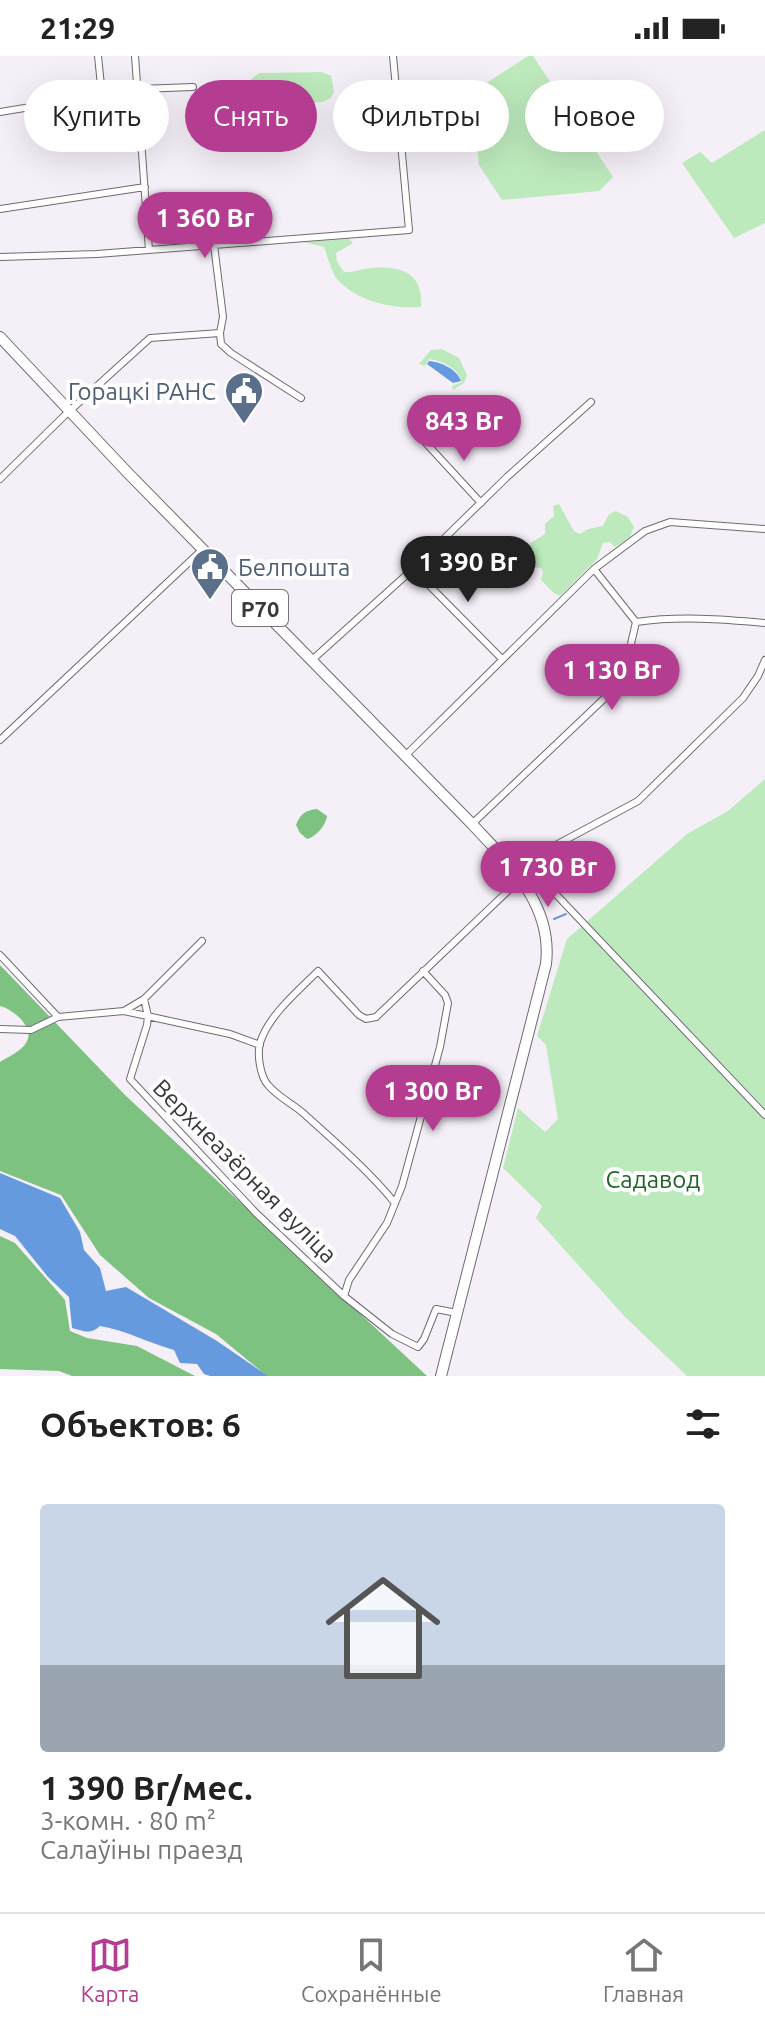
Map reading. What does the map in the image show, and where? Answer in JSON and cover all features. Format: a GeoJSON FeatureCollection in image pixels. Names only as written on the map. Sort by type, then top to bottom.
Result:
{"type":"FeatureCollection","features":[{"type":"Feature","properties":{"kind":"main road","name":"Р70"},"geometry":{"type":"LineString","coordinates":[[0,337],[202,550],[472,824],[521,877],[544,925],[546,964],[441,1376]]}},
{"type":"Feature","properties":{"kind":"street"},"geometry":{"type":"LineString","coordinates":[[98,56],[100,80]]}},
{"type":"Feature","properties":{"kind":"street"},"geometry":{"type":"LineString","coordinates":[[135,56],[138,80]]}},
{"type":"Feature","properties":{"kind":"street"},"geometry":{"type":"LineString","coordinates":[[0,257],[149,250],[409,230],[393,56]]}},
{"type":"Feature","properties":{"kind":"street"},"geometry":{"type":"LineString","coordinates":[[0,112],[24,108]]}},
{"type":"Feature","properties":{"kind":"street"},"geometry":{"type":"LineString","coordinates":[[143,152],[149,250]]}},
{"type":"Feature","properties":{"kind":"street"},"geometry":{"type":"LineString","coordinates":[[0,209],[145,187]]}},
{"type":"Feature","properties":{"kind":"street"},"geometry":{"type":"LineString","coordinates":[[214,245],[223,317],[221,344],[301,398]]}},
{"type":"Feature","properties":{"kind":"street"},"geometry":{"type":"LineString","coordinates":[[0,479],[150,338],[220,333]]}},
{"type":"Feature","properties":{"kind":"street"},"geometry":{"type":"LineString","coordinates":[[311,661],[591,402]]}},
{"type":"Feature","properties":{"kind":"street"},"geometry":{"type":"LineString","coordinates":[[425,442],[481,503]]}},
{"type":"Feature","properties":{"kind":"street"},"geometry":{"type":"LineString","coordinates":[[405,756],[594,569],[645,531],[670,522],[765,529]]}},
{"type":"Feature","properties":{"kind":"street"},"geometry":{"type":"LineString","coordinates":[[0,740],[202,550]]}},
{"type":"Feature","properties":{"kind":"street"},"geometry":{"type":"LineString","coordinates":[[413,569],[502,659]]}},
{"type":"Feature","properties":{"kind":"street"},"geometry":{"type":"LineString","coordinates":[[472,824],[618,685],[630,657],[636,622],[594,569]]}},
{"type":"Feature","properties":{"kind":"street"},"geometry":{"type":"LineString","coordinates":[[636,622],[662,618],[713,618],[765,623]]}},
{"type":"Feature","properties":{"kind":"street"},"geometry":{"type":"LineString","coordinates":[[395,1203],[302,1112],[268,1085],[262,1073],[260,1045],[281,1011],[318,971],[357,1013],[366,1019],[376,1017],[521,877],[566,838],[638,801],[743,698],[765,660]]}},
{"type":"Feature","properties":{"kind":"street"},"geometry":{"type":"LineString","coordinates":[[531,868],[765,1115]]}},
{"type":"Feature","properties":{"kind":"street"},"geometry":{"type":"LineString","coordinates":[[124,1011],[144,999],[202,941]]}},
{"type":"Feature","properties":{"kind":"street"},"geometry":{"type":"LineString","coordinates":[[0,955],[58,1017]]}},
{"type":"Feature","properties":{"kind":"street"},"geometry":{"type":"LineString","coordinates":[[344,1296],[349,1280],[375,1244],[395,1203],[414,1151],[426,1093],[440,1047],[448,1003],[445,995],[423,971]]}},
{"type":"Feature","properties":{"kind":"street","name":"Верхнеазёрная вуліца"},"geometry":{"type":"LineString","coordinates":[[144,999],[148,1016],[145,1038],[130,1079],[256,1213],[344,1296],[392,1334],[414,1347],[418,1347],[424,1339],[436,1309],[457,1313]]}},
{"type":"Feature","properties":{"kind":"street"},"geometry":{"type":"LineString","coordinates":[[0,1029],[31,1030],[58,1017],[124,1011],[230,1034],[260,1045]]}},
{"type":"Feature","properties":{"kind":"green space"},"geometry":{"type":"Polygon","coordinates":[[[528,56],[533,56],[549,80],[525,80],[525,152],[596,152],[613,177],[599,191],[502,200],[479,165],[478,152],[509,152],[509,80],[491,80],[528,56]]]}},
{"type":"Feature","properties":{"kind":"green space"},"geometry":{"type":"Polygon","coordinates":[[[322,72],[331,76],[333,93],[331,98],[317,102],[317,80],[252,80],[260,73],[322,72]]]}},
{"type":"Feature","properties":{"kind":"green space"},"geometry":{"type":"Polygon","coordinates":[[[765,130],[765,223],[734,238],[682,163],[700,152],[712,163],[765,130]]]}},
{"type":"Feature","properties":{"kind":"green space"},"geometry":{"type":"Polygon","coordinates":[[[349,239],[353,243],[336,253],[337,262],[344,272],[381,267],[408,273],[419,286],[421,307],[388,305],[356,294],[336,278],[324,247],[303,242],[349,239]]]}},
{"type":"Feature","properties":{"kind":"green space"},"geometry":{"type":"Polygon","coordinates":[[[442,349],[459,358],[467,375],[464,383],[453,390],[452,386],[462,382],[453,369],[445,363],[429,359],[425,366],[419,364],[431,350],[442,349]]]}},
{"type":"Feature","properties":{"kind":"green space"},"geometry":{"type":"Polygon","coordinates":[[[559,504],[574,531],[580,534],[603,526],[609,514],[616,511],[628,517],[634,527],[630,537],[615,547],[610,542],[603,543],[597,559],[560,596],[541,580],[541,568],[516,565],[503,549],[526,546],[545,534],[545,524],[554,516],[553,506],[559,504]]]}},
{"type":"Feature","properties":{"kind":"green space","name":"Садавод"},"geometry":{"type":"Polygon","coordinates":[[[765,779],[765,1376],[687,1376],[625,1317],[536,1218],[542,1206],[503,1168],[518,1108],[545,1132],[558,1119],[546,1045],[537,1036],[567,939],[687,834],[728,811],[765,779]]]}},
{"type":"Feature","properties":{"kind":"green space"},"geometry":{"type":"Polygon","coordinates":[[[317,809],[327,816],[326,819],[323,827],[307,839],[296,825],[304,813],[317,809]]]}},
{"type":"Feature","properties":{"kind":"green space"},"geometry":{"type":"Polygon","coordinates":[[[0,965],[125,1095],[427,1376],[267,1376],[216,1334],[149,1298],[100,1255],[61,1195],[0,1171],[0,1062],[21,1049],[26,1043],[28,1031],[22,1020],[0,1006],[0,965]]]}},
{"type":"Feature","properties":{"kind":"green space"},"geometry":{"type":"Polygon","coordinates":[[[0,1236],[15,1243],[65,1300],[70,1331],[87,1338],[137,1346],[195,1376],[72,1376],[59,1371],[0,1369],[0,1236]]]}},
{"type":"Feature","properties":{"kind":"water"},"geometry":{"type":"Polygon","coordinates":[[[429,361],[448,367],[461,381],[453,383],[427,364],[429,361]]]}},
{"type":"Feature","properties":{"kind":"water"},"geometry":{"type":"Polygon","coordinates":[[[0,1173],[60,1198],[80,1232],[84,1250],[100,1268],[106,1291],[126,1287],[217,1341],[268,1376],[210,1376],[204,1374],[197,1364],[180,1363],[174,1350],[128,1334],[100,1326],[90,1331],[72,1328],[69,1297],[48,1277],[15,1236],[0,1229],[0,1173]]]}},
{"type":"Feature","properties":{"kind":"waterway"},"geometry":{"type":"LineString","coordinates":[[554,919],[566,914]]}},
{"type":"Feature","properties":{"kind":"place","name":"Горацкі РАНС"},"geometry":{"type":"Point","coordinates":[244,425]}},
{"type":"Feature","properties":{"kind":"place","name":"Белпошта"},"geometry":{"type":"Point","coordinates":[210,601]}}]}
